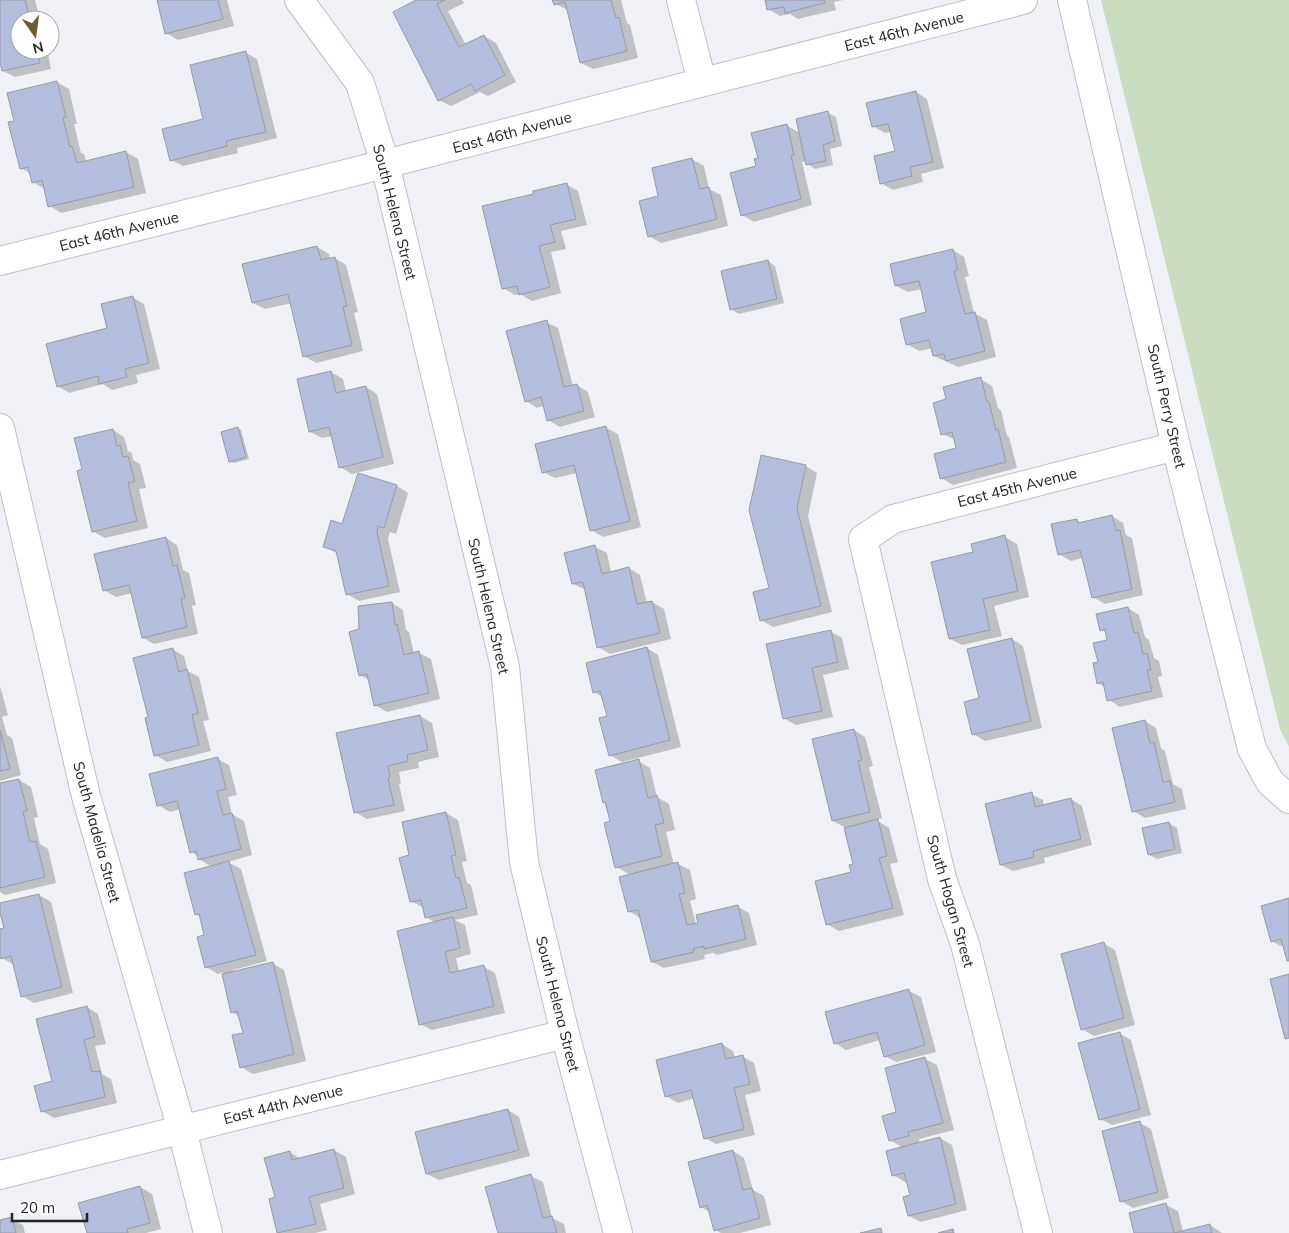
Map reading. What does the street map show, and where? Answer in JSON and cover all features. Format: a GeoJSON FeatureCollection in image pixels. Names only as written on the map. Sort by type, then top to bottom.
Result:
{"type":"FeatureCollection","features":[{"type":"Feature","properties":{"kind":"street","name":"South Helena Street"},"geometry":{"type":"LineString","coordinates":[[299,0],[360,83],[385,164],[505,667],[524,862],[565,1034],[618,1233]]}},
{"type":"Feature","properties":{"kind":"street"},"geometry":{"type":"LineString","coordinates":[[682,0],[702,82]]}},
{"type":"Feature","properties":{"kind":"street","name":"East 46th Avenue"},"geometry":{"type":"LineString","coordinates":[[0,261],[1023,0]]}},
{"type":"Feature","properties":{"kind":"street","name":"South Perry Street"},"geometry":{"type":"LineString","coordinates":[[1072,0],[1176,446],[1252,749],[1270,782],[1289,798]]}},
{"type":"Feature","properties":{"kind":"street","name":"South Madelia Street"},"geometry":{"type":"LineString","coordinates":[[0,428],[86,796],[182,1130],[208,1233]]}},
{"type":"Feature","properties":{"kind":"street","name":"East 45th Avenue"},"geometry":{"type":"LineString","coordinates":[[863,539],[893,519],[1176,446]]}},
{"type":"Feature","properties":{"kind":"street","name":"South Hogan Street"},"geometry":{"type":"LineString","coordinates":[[863,539],[942,879],[965,944],[1038,1233]]}},
{"type":"Feature","properties":{"kind":"street","name":"East 44th Avenue"},"geometry":{"type":"LineString","coordinates":[[0,1175],[565,1034]]}},
{"type":"Feature","properties":{"kind":"green space"},"geometry":{"type":"Polygon","coordinates":[[[1101,0],[1289,0],[1289,747],[1280,729],[1101,0]]]}},
{"type":"Feature","properties":{"kind":"building"},"geometry":{"type":"Polygon","coordinates":[[[0,0],[25,0],[28,10],[10,10],[10,60],[39,60],[40,63],[2,71],[0,63],[0,0]]]}},
{"type":"Feature","properties":{"kind":"building"},"geometry":{"type":"Polygon","coordinates":[[[157,0],[218,0],[223,19],[165,34],[157,0]]]}},
{"type":"Feature","properties":{"kind":"building"},"geometry":{"type":"Polygon","coordinates":[[[416,0],[445,0],[437,4],[459,47],[484,35],[505,75],[475,91],[471,84],[438,101],[393,12],[416,0]]]}},
{"type":"Feature","properties":{"kind":"building"},"geometry":{"type":"Polygon","coordinates":[[[552,0],[611,0],[616,18],[619,17],[627,51],[580,63],[565,2],[554,5],[552,0]]]}},
{"type":"Feature","properties":{"kind":"building"},"geometry":{"type":"Polygon","coordinates":[[[765,0],[824,0],[825,3],[785,13],[784,7],[767,10],[765,0]]]}},
{"type":"Feature","properties":{"kind":"building"},"geometry":{"type":"Polygon","coordinates":[[[246,51],[266,132],[226,141],[227,146],[170,161],[162,129],[203,119],[190,65],[246,51]]]}},
{"type":"Feature","properties":{"kind":"building"},"geometry":{"type":"Polygon","coordinates":[[[57,81],[66,117],[63,118],[70,147],[72,146],[77,163],[126,151],[134,187],[48,207],[42,180],[32,183],[28,167],[20,169],[8,122],[14,121],[7,93],[57,81]]]}},
{"type":"Feature","properties":{"kind":"building"},"geometry":{"type":"Polygon","coordinates":[[[916,91],[933,162],[910,167],[912,176],[880,184],[874,156],[895,151],[888,124],[872,127],[866,103],[916,91]]]}},
{"type":"Feature","properties":{"kind":"building"},"geometry":{"type":"Polygon","coordinates":[[[828,111],[835,141],[823,145],[826,161],[806,165],[796,119],[828,111]]]}},
{"type":"Feature","properties":{"kind":"building"},"geometry":{"type":"Polygon","coordinates":[[[787,124],[794,155],[791,156],[801,199],[741,216],[730,173],[756,166],[754,159],[758,158],[751,133],[787,124]]]}},
{"type":"Feature","properties":{"kind":"building"},"geometry":{"type":"Polygon","coordinates":[[[692,158],[700,189],[709,187],[717,219],[648,237],[639,201],[658,196],[652,168],[692,158]]]}},
{"type":"Feature","properties":{"kind":"building"},"geometry":{"type":"Polygon","coordinates":[[[567,183],[576,219],[550,225],[555,242],[539,246],[550,287],[519,295],[517,286],[502,289],[482,206],[533,194],[533,191],[567,183]]]}},
{"type":"Feature","properties":{"kind":"building"},"geometry":{"type":"Polygon","coordinates":[[[317,246],[321,260],[335,257],[347,306],[343,307],[352,345],[303,357],[288,294],[252,303],[242,264],[317,246]]]}},
{"type":"Feature","properties":{"kind":"building"},"geometry":{"type":"Polygon","coordinates":[[[953,249],[958,270],[954,271],[965,314],[975,312],[985,351],[946,361],[944,354],[933,356],[929,340],[906,345],[900,319],[926,312],[919,281],[895,286],[890,264],[953,249]]]}},
{"type":"Feature","properties":{"kind":"building"},"geometry":{"type":"Polygon","coordinates":[[[768,260],[777,299],[730,310],[721,271],[768,260]]]}},
{"type":"Feature","properties":{"kind":"building"},"geometry":{"type":"Polygon","coordinates":[[[133,296],[149,363],[125,369],[127,377],[99,384],[98,376],[57,387],[46,344],[107,328],[101,304],[133,296]]]}},
{"type":"Feature","properties":{"kind":"building"},"geometry":{"type":"Polygon","coordinates":[[[547,320],[564,387],[577,384],[584,411],[547,421],[541,397],[525,402],[506,331],[547,320]]]}},
{"type":"Feature","properties":{"kind":"building"},"geometry":{"type":"Polygon","coordinates":[[[331,371],[336,393],[366,386],[383,457],[339,468],[329,427],[309,432],[297,379],[331,371]]]}},
{"type":"Feature","properties":{"kind":"building"},"geometry":{"type":"Polygon","coordinates":[[[981,377],[996,430],[998,429],[1006,462],[940,479],[934,454],[956,448],[952,432],[941,435],[933,403],[946,399],[943,387],[981,377]]]}},
{"type":"Feature","properties":{"kind":"building"},"geometry":{"type":"Polygon","coordinates":[[[606,426],[630,521],[590,531],[574,465],[542,473],[535,444],[606,426]]]}},
{"type":"Feature","properties":{"kind":"building"},"geometry":{"type":"Polygon","coordinates":[[[238,427],[246,457],[229,462],[221,432],[238,427]]]}},
{"type":"Feature","properties":{"kind":"building"},"geometry":{"type":"Polygon","coordinates":[[[113,429],[117,446],[120,445],[123,457],[128,456],[135,481],[128,483],[137,521],[92,532],[77,471],[82,469],[74,438],[113,429]]]}},
{"type":"Feature","properties":{"kind":"building"},"geometry":{"type":"Polygon","coordinates":[[[761,455],[806,465],[797,508],[821,606],[760,621],[753,592],[769,588],[749,510],[761,455]]]}},
{"type":"Feature","properties":{"kind":"building"},"geometry":{"type":"Polygon","coordinates":[[[358,473],[397,485],[384,528],[378,526],[377,532],[389,586],[346,595],[336,551],[323,547],[331,520],[342,524],[358,473]]]}},
{"type":"Feature","properties":{"kind":"building"},"geometry":{"type":"Polygon","coordinates":[[[1112,515],[1116,531],[1120,530],[1132,589],[1092,598],[1080,550],[1058,555],[1051,524],[1077,519],[1078,523],[1112,515]]]}},
{"type":"Feature","properties":{"kind":"building"},"geometry":{"type":"Polygon","coordinates":[[[1005,535],[1018,591],[983,599],[990,630],[949,639],[931,562],[973,552],[971,544],[1005,535]]]}},
{"type":"Feature","properties":{"kind":"building"},"geometry":{"type":"Polygon","coordinates":[[[166,537],[173,566],[177,565],[185,598],[181,599],[187,627],[142,638],[129,585],[103,591],[94,554],[166,537]]]}},
{"type":"Feature","properties":{"kind":"building"},"geometry":{"type":"Polygon","coordinates":[[[595,545],[602,574],[629,567],[637,604],[652,601],[660,633],[597,648],[583,582],[572,584],[564,553],[595,545]]]}},
{"type":"Feature","properties":{"kind":"building"},"geometry":{"type":"Polygon","coordinates":[[[392,602],[395,625],[397,624],[404,655],[419,651],[429,693],[374,706],[367,674],[359,676],[349,632],[359,629],[358,606],[392,602]]]}},
{"type":"Feature","properties":{"kind":"building"},"geometry":{"type":"Polygon","coordinates":[[[1128,607],[1134,633],[1138,632],[1143,654],[1147,653],[1151,670],[1147,670],[1152,691],[1107,701],[1103,682],[1097,684],[1093,663],[1098,662],[1093,643],[1107,640],[1105,629],[1100,631],[1096,614],[1128,607]]]}},
{"type":"Feature","properties":{"kind":"building"},"geometry":{"type":"Polygon","coordinates":[[[831,630],[838,662],[812,668],[822,711],[783,719],[766,644],[831,630]]]}},
{"type":"Feature","properties":{"kind":"building"},"geometry":{"type":"Polygon","coordinates":[[[1012,638],[1031,721],[972,735],[964,702],[979,698],[967,649],[1012,638]]]}},
{"type":"Feature","properties":{"kind":"building"},"geometry":{"type":"Polygon","coordinates":[[[647,647],[670,740],[609,756],[599,718],[607,716],[600,691],[593,693],[586,663],[647,647]]]}},
{"type":"Feature","properties":{"kind":"building"},"geometry":{"type":"Polygon","coordinates":[[[173,648],[179,672],[187,669],[198,713],[192,715],[199,745],[154,756],[145,718],[148,717],[133,658],[173,648]]]}},
{"type":"Feature","properties":{"kind":"building"},"geometry":{"type":"Polygon","coordinates":[[[420,715],[428,750],[407,755],[408,761],[388,766],[390,777],[388,778],[394,805],[354,813],[336,733],[420,715]]]}},
{"type":"Feature","properties":{"kind":"building"},"geometry":{"type":"Polygon","coordinates":[[[1145,720],[1150,743],[1154,742],[1163,782],[1170,781],[1175,802],[1132,812],[1112,728],[1145,720]]]}},
{"type":"Feature","properties":{"kind":"building"},"geometry":{"type":"Polygon","coordinates":[[[854,729],[862,760],[858,761],[870,812],[832,821],[812,739],[854,729]]]}},
{"type":"Feature","properties":{"kind":"building"},"geometry":{"type":"Polygon","coordinates":[[[0,730],[10,769],[0,771],[0,730]]]}},
{"type":"Feature","properties":{"kind":"building"},"geometry":{"type":"Polygon","coordinates":[[[218,757],[226,789],[217,791],[223,815],[232,813],[241,849],[198,860],[196,851],[190,853],[177,801],[157,806],[149,774],[218,757]]]}},
{"type":"Feature","properties":{"kind":"building"},"geometry":{"type":"Polygon","coordinates":[[[639,759],[648,798],[657,795],[664,823],[655,825],[662,856],[615,868],[604,823],[610,821],[605,802],[603,803],[595,770],[639,759]]]}},
{"type":"Feature","properties":{"kind":"building"},"geometry":{"type":"Polygon","coordinates":[[[19,779],[27,810],[23,812],[30,842],[36,841],[45,877],[0,888],[0,783],[19,779]]]}},
{"type":"Feature","properties":{"kind":"building"},"geometry":{"type":"Polygon","coordinates":[[[1032,792],[1035,807],[1071,798],[1081,839],[1033,851],[1034,857],[1000,865],[985,804],[1032,792]]]}},
{"type":"Feature","properties":{"kind":"building"},"geometry":{"type":"Polygon","coordinates":[[[446,812],[456,855],[451,856],[456,878],[459,877],[467,908],[425,918],[421,900],[410,902],[399,858],[409,855],[402,822],[446,812]]]}},
{"type":"Feature","properties":{"kind":"building"},"geometry":{"type":"Polygon","coordinates":[[[878,819],[887,856],[879,858],[893,908],[826,925],[815,881],[851,872],[849,865],[853,864],[844,828],[878,819]]]}},
{"type":"Feature","properties":{"kind":"building"},"geometry":{"type":"Polygon","coordinates":[[[1169,822],[1175,849],[1148,855],[1142,828],[1169,822]]]}},
{"type":"Feature","properties":{"kind":"building"},"geometry":{"type":"Polygon","coordinates":[[[229,861],[256,955],[205,968],[197,937],[204,935],[199,914],[195,915],[184,873],[229,861]]]}},
{"type":"Feature","properties":{"kind":"building"},"geometry":{"type":"Polygon","coordinates":[[[678,862],[685,893],[679,894],[687,925],[698,923],[696,915],[738,905],[746,939],[704,949],[704,946],[693,949],[694,952],[651,962],[638,910],[628,912],[619,877],[678,862]]]}},
{"type":"Feature","properties":{"kind":"building"},"geometry":{"type":"Polygon","coordinates":[[[39,894],[62,987],[21,997],[11,956],[1,959],[0,955],[0,929],[4,928],[0,913],[0,903],[39,894]]]}},
{"type":"Feature","properties":{"kind":"building"},"geometry":{"type":"Polygon","coordinates":[[[1289,898],[1289,961],[1287,961],[1281,939],[1271,942],[1261,906],[1289,898]]]}},
{"type":"Feature","properties":{"kind":"building"},"geometry":{"type":"Polygon","coordinates":[[[453,917],[460,948],[445,952],[450,973],[484,965],[494,1006],[419,1025],[397,931],[453,917]]]}},
{"type":"Feature","properties":{"kind":"building"},"geometry":{"type":"Polygon","coordinates":[[[1104,942],[1124,1018],[1081,1030],[1061,954],[1104,942]]]}},
{"type":"Feature","properties":{"kind":"building"},"geometry":{"type":"Polygon","coordinates":[[[273,962],[294,1054],[240,1068],[232,1035],[243,1033],[237,1011],[231,1013],[222,974],[273,962]]]}},
{"type":"Feature","properties":{"kind":"building"},"geometry":{"type":"Polygon","coordinates":[[[1289,974],[1289,1038],[1285,1039],[1270,979],[1289,974]]]}},
{"type":"Feature","properties":{"kind":"building"},"geometry":{"type":"Polygon","coordinates":[[[909,989],[925,1045],[884,1057],[877,1032],[834,1044],[825,1012],[909,989]]]}},
{"type":"Feature","properties":{"kind":"building"},"geometry":{"type":"Polygon","coordinates":[[[87,1006],[95,1037],[84,1040],[92,1072],[100,1071],[105,1097],[41,1112],[34,1086],[52,1081],[36,1019],[87,1006]]]}},
{"type":"Feature","properties":{"kind":"building"},"geometry":{"type":"Polygon","coordinates":[[[1120,1032],[1140,1109],[1099,1120],[1078,1043],[1120,1032]]]}},
{"type":"Feature","properties":{"kind":"building"},"geometry":{"type":"Polygon","coordinates":[[[722,1043],[726,1059],[743,1055],[750,1084],[734,1088],[744,1129],[704,1139],[691,1090],[665,1097],[656,1060],[722,1043]]]}},
{"type":"Feature","properties":{"kind":"building"},"geometry":{"type":"Polygon","coordinates":[[[925,1057],[943,1123],[908,1132],[909,1136],[889,1141],[882,1116],[896,1112],[885,1068],[925,1057]]]}},
{"type":"Feature","properties":{"kind":"building"},"geometry":{"type":"Polygon","coordinates":[[[508,1109],[519,1150],[426,1174],[415,1132],[508,1109]]]}},
{"type":"Feature","properties":{"kind":"building"},"geometry":{"type":"Polygon","coordinates":[[[1140,1121],[1158,1192],[1120,1202],[1102,1131],[1140,1121]]]}},
{"type":"Feature","properties":{"kind":"building"},"geometry":{"type":"Polygon","coordinates":[[[940,1137],[956,1204],[908,1216],[903,1197],[910,1195],[904,1173],[892,1176],[886,1151],[940,1137]]]}},
{"type":"Feature","properties":{"kind":"building"},"geometry":{"type":"Polygon","coordinates":[[[334,1149],[344,1188],[309,1197],[316,1224],[277,1233],[269,1199],[275,1197],[264,1158],[290,1151],[292,1160],[334,1149]]]}},
{"type":"Feature","properties":{"kind":"building"},"geometry":{"type":"Polygon","coordinates":[[[733,1150],[743,1190],[752,1188],[760,1218],[714,1231],[707,1205],[700,1208],[688,1162],[733,1150]]]}},
{"type":"Feature","properties":{"kind":"building"},"geometry":{"type":"Polygon","coordinates":[[[531,1174],[543,1218],[552,1216],[557,1233],[498,1233],[485,1187],[531,1174]]]}},
{"type":"Feature","properties":{"kind":"building"},"geometry":{"type":"Polygon","coordinates":[[[140,1186],[150,1223],[127,1229],[128,1233],[87,1233],[78,1203],[140,1186]]]}},
{"type":"Feature","properties":{"kind":"building"},"geometry":{"type":"Polygon","coordinates":[[[1166,1203],[1174,1233],[1134,1233],[1129,1213],[1166,1203]]]}},
{"type":"Feature","properties":{"kind":"building"},"geometry":{"type":"Polygon","coordinates":[[[12,1217],[16,1233],[0,1233],[0,1220],[12,1217]]]}},
{"type":"Feature","properties":{"kind":"building"},"geometry":{"type":"Polygon","coordinates":[[[1210,1224],[1212,1233],[1174,1233],[1210,1224]]]}},
{"type":"Feature","properties":{"kind":"building"},"geometry":{"type":"Polygon","coordinates":[[[881,1228],[882,1233],[860,1233],[881,1228]]]}},
{"type":"Feature","properties":{"kind":"building"},"geometry":{"type":"Polygon","coordinates":[[[953,1229],[954,1233],[938,1233],[953,1229]]]}}]}
